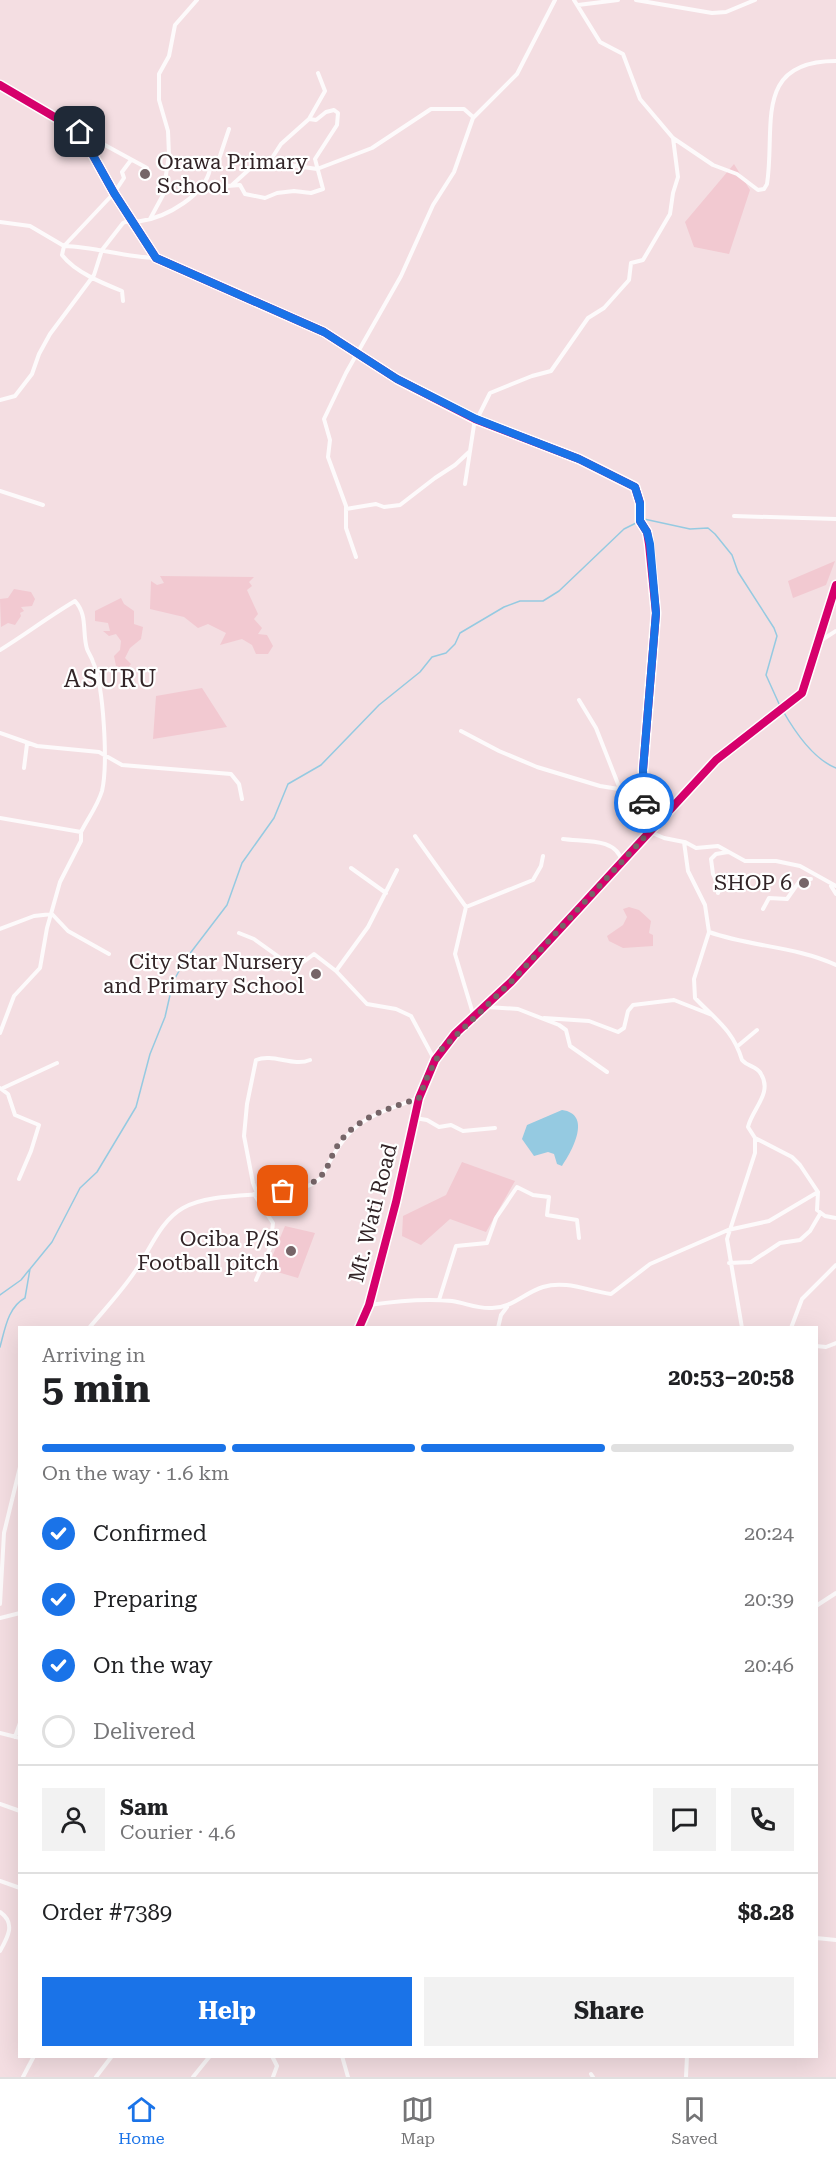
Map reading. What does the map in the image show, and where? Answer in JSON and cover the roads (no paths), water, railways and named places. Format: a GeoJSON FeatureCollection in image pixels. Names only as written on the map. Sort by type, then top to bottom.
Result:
{"type":"FeatureCollection","features":[{"type":"Feature","properties":{"kind":"street"},"geometry":{"type":"LineString","coordinates":[[150,219],[163,195],[169,154],[168,131],[159,100],[159,74],[169,56],[175,25],[197,0]]}},
{"type":"Feature","properties":{"kind":"street"},"geometry":{"type":"LineString","coordinates":[[356,557],[346,528],[346,509],[328,457],[330,440],[323,419],[401,276],[434,205],[454,172],[473,118],[517,74],[555,0]]}},
{"type":"Feature","properties":{"kind":"street"},"geometry":{"type":"LineString","coordinates":[[574,0],[600,42],[623,54],[640,99],[673,138],[713,165],[737,174],[758,190],[764,189],[769,171],[771,108],[780,80],[810,64],[836,61]]}},
{"type":"Feature","properties":{"kind":"street"},"geometry":{"type":"LineString","coordinates":[[578,5],[618,0]]}},
{"type":"Feature","properties":{"kind":"street"},"geometry":{"type":"LineString","coordinates":[[636,0],[712,13],[726,12],[755,0]]}},
{"type":"Feature","properties":{"kind":"street"},"geometry":{"type":"LineString","coordinates":[[269,162],[280,144],[309,119],[326,90],[318,73]]}},
{"type":"Feature","properties":{"kind":"street"},"geometry":{"type":"LineString","coordinates":[[0,85],[147,168]]}},
{"type":"Feature","properties":{"kind":"street"},"geometry":{"type":"LineString","coordinates":[[232,185],[246,170],[269,162],[317,169],[372,148],[431,109],[464,109],[473,118]]}},
{"type":"Feature","properties":{"kind":"street"},"geometry":{"type":"LineString","coordinates":[[201,188],[240,186],[245,194],[262,198],[294,190],[311,193],[324,187],[315,159],[338,125],[338,113],[334,110],[328,111],[316,120],[309,119]]}},
{"type":"Feature","properties":{"kind":"street"},"geometry":{"type":"LineString","coordinates":[[0,400],[15,396],[32,374],[39,354],[50,334],[93,276],[102,249],[123,223],[150,219],[178,207],[201,188],[208,178],[210,169],[218,162],[229,129]]}},
{"type":"Feature","properties":{"kind":"street"},"geometry":{"type":"LineString","coordinates":[[80,132],[114,193],[156,258]]}},
{"type":"Feature","properties":{"kind":"street"},"geometry":{"type":"LineString","coordinates":[[465,484],[476,419],[481,414],[490,393],[551,371],[590,315],[604,308],[628,280],[631,263],[643,260],[670,214],[678,177],[673,138]]}},
{"type":"Feature","properties":{"kind":"street"},"geometry":{"type":"LineString","coordinates":[[123,301],[122,291],[68,263],[62,255],[64,246],[114,193],[124,178],[122,172],[131,160]]}},
{"type":"Feature","properties":{"kind":"street"},"geometry":{"type":"LineString","coordinates":[[0,222],[30,226],[64,246],[102,249],[131,257],[156,258],[311,325],[397,379],[476,419],[579,459],[635,487],[640,503],[640,521],[647,532],[650,544],[656,613],[643,770],[644,805]]}},
{"type":"Feature","properties":{"kind":"street"},"geometry":{"type":"LineString","coordinates":[[346,509],[376,504],[384,507],[400,505],[455,465],[470,451]]}},
{"type":"Feature","properties":{"kind":"street"},"geometry":{"type":"LineString","coordinates":[[0,491],[43,505]]}},
{"type":"Feature","properties":{"kind":"street"},"geometry":{"type":"LineString","coordinates":[[734,516],[836,519]]}},
{"type":"Feature","properties":{"kind":"street","name":"Mt. Wati Road"},"geometry":{"type":"LineString","coordinates":[[360,1326],[369,1305],[419,1098],[435,1060],[728,748],[802,693],[807,685],[816,644],[836,585]]}},
{"type":"Feature","properties":{"kind":"street"},"geometry":{"type":"LineString","coordinates":[[0,650],[32,627],[42,625],[75,601],[82,611],[86,645],[94,663],[104,723],[102,789],[92,818],[81,832],[81,841],[60,882],[40,968],[14,996],[0,1033]]}},
{"type":"Feature","properties":{"kind":"street"},"geometry":{"type":"LineString","coordinates":[[816,644],[836,632]]}},
{"type":"Feature","properties":{"kind":"street"},"geometry":{"type":"LineString","coordinates":[[579,700],[596,728],[620,789]]}},
{"type":"Feature","properties":{"kind":"street"},"geometry":{"type":"LineString","coordinates":[[461,731],[490,747],[537,767],[600,786],[620,789],[636,796],[644,805],[663,817]]}},
{"type":"Feature","properties":{"kind":"street"},"geometry":{"type":"LineString","coordinates":[[0,733],[27,744],[104,754],[122,765],[231,774],[239,784],[242,799]]}},
{"type":"Feature","properties":{"kind":"street"},"geometry":{"type":"LineString","coordinates":[[24,768],[27,744]]}},
{"type":"Feature","properties":{"kind":"street"},"geometry":{"type":"LineString","coordinates":[[0,818],[81,832]]}},
{"type":"Feature","properties":{"kind":"street"},"geometry":{"type":"LineString","coordinates":[[650,832],[696,848],[718,846],[745,861],[776,861],[800,866],[814,878],[833,887],[836,894]]}},
{"type":"Feature","properties":{"kind":"street"},"geometry":{"type":"LineString","coordinates":[[415,836],[466,907],[455,954],[474,1017]]}},
{"type":"Feature","properties":{"kind":"street"},"geometry":{"type":"LineString","coordinates":[[563,839],[609,844],[619,852],[623,862]]}},
{"type":"Feature","properties":{"kind":"street"},"geometry":{"type":"LineString","coordinates":[[684,842],[688,871],[705,905],[709,932],[694,979],[695,998],[719,1019],[739,1045],[742,1060],[759,1071],[764,1081],[763,1096],[748,1127],[755,1138],[795,1160],[818,1192],[816,1204],[820,1214]]}},
{"type":"Feature","properties":{"kind":"street"},"geometry":{"type":"LineString","coordinates":[[718,893],[720,888],[713,874],[711,859],[716,854],[729,852]]}},
{"type":"Feature","properties":{"kind":"street"},"geometry":{"type":"LineString","coordinates":[[466,907],[533,880],[541,866],[543,856]]}},
{"type":"Feature","properties":{"kind":"street"},"geometry":{"type":"LineString","coordinates":[[351,868],[386,893]]}},
{"type":"Feature","properties":{"kind":"street"},"geometry":{"type":"LineString","coordinates":[[336,971],[368,927],[396,870]]}},
{"type":"Feature","properties":{"kind":"street"},"geometry":{"type":"LineString","coordinates":[[807,883],[814,878]]}},
{"type":"Feature","properties":{"kind":"street"},"geometry":{"type":"LineString","coordinates":[[763,909],[769,898],[786,899],[801,879],[814,878],[836,886]]}},
{"type":"Feature","properties":{"kind":"street"},"geometry":{"type":"LineString","coordinates":[[0,929],[34,916],[52,914]]}},
{"type":"Feature","properties":{"kind":"street"},"geometry":{"type":"LineString","coordinates":[[52,914],[68,931],[109,954]]}},
{"type":"Feature","properties":{"kind":"street"},"geometry":{"type":"LineString","coordinates":[[709,932],[748,944],[782,947],[836,964]]}},
{"type":"Feature","properties":{"kind":"street"},"geometry":{"type":"LineString","coordinates":[[239,933],[261,944],[289,965],[298,966],[314,954],[336,971],[367,1004],[396,1009],[411,1016],[435,1060]]}},
{"type":"Feature","properties":{"kind":"street"},"geometry":{"type":"LineString","coordinates":[[544,1018],[589,1022],[618,1032],[624,1028],[628,1011],[633,1005],[669,1000],[699,1009],[719,1019]]}},
{"type":"Feature","properties":{"kind":"street"},"geometry":{"type":"LineString","coordinates":[[486,1007],[509,1007],[544,1018],[564,1028],[570,1046],[607,1072]]}},
{"type":"Feature","properties":{"kind":"street"},"geometry":{"type":"LineString","coordinates":[[739,1045],[757,1030]]}},
{"type":"Feature","properties":{"kind":"street"},"geometry":{"type":"LineString","coordinates":[[256,1280],[270,1248],[273,1223],[255,1193],[244,1136],[247,1104],[256,1060],[302,1062],[310,1060]]}},
{"type":"Feature","properties":{"kind":"street"},"geometry":{"type":"LineString","coordinates":[[18,1179],[31,1151],[39,1125],[15,1115],[2,1088],[57,1063]]}},
{"type":"Feature","properties":{"kind":"street"},"geometry":{"type":"LineString","coordinates":[[91,1326],[130,1279],[164,1225],[177,1212],[205,1200],[292,1190],[314,1184],[321,1178],[351,1130],[370,1116],[419,1098]]}},
{"type":"Feature","properties":{"kind":"street"},"geometry":{"type":"LineString","coordinates":[[415,1118],[427,1120],[439,1127],[451,1125],[463,1131],[495,1128]]}},
{"type":"Feature","properties":{"kind":"street"},"geometry":{"type":"LineString","coordinates":[[742,1326],[729,1263],[727,1239],[753,1158],[755,1138]]}},
{"type":"Feature","properties":{"kind":"street"},"geometry":{"type":"LineString","coordinates":[[439,1300],[456,1246],[487,1244],[496,1218],[518,1187],[533,1195],[549,1197],[547,1215],[577,1220],[579,1238]]}},
{"type":"Feature","properties":{"kind":"street"},"geometry":{"type":"LineString","coordinates":[[498,1326],[501,1315],[507,1307],[526,1295],[548,1286],[573,1286],[611,1294],[650,1264],[728,1230],[769,1221],[818,1192]]}},
{"type":"Feature","properties":{"kind":"street"},"geometry":{"type":"LineString","coordinates":[[820,1214],[836,1218]]}},
{"type":"Feature","properties":{"kind":"street"},"geometry":{"type":"LineString","coordinates":[[729,1263],[751,1262],[780,1243],[800,1240],[810,1231],[820,1214]]}},
{"type":"Feature","properties":{"kind":"street"},"geometry":{"type":"LineString","coordinates":[[722,1234],[727,1239]]}},
{"type":"Feature","properties":{"kind":"street"},"geometry":{"type":"LineString","coordinates":[[792,1326],[802,1299],[836,1265]]}},
{"type":"Feature","properties":{"kind":"street"},"geometry":{"type":"LineString","coordinates":[[369,1305],[439,1300],[461,1302],[478,1308],[507,1307]]}},
{"type":"Feature","properties":{"kind":"street"},"geometry":{"type":"LineString","coordinates":[[818,1346],[826,1347],[836,1343]]}},
{"type":"Feature","properties":{"kind":"street"},"geometry":{"type":"LineString","coordinates":[[0,1604],[4,1533],[18,1475]]}},
{"type":"Feature","properties":{"kind":"street"},"geometry":{"type":"LineString","coordinates":[[818,1605],[836,1593]]}},
{"type":"Feature","properties":{"kind":"street"},"geometry":{"type":"LineString","coordinates":[[0,1618],[18,1614]]}},
{"type":"Feature","properties":{"kind":"street"},"geometry":{"type":"LineString","coordinates":[[0,1733],[17,1737]]}},
{"type":"Feature","properties":{"kind":"street"},"geometry":{"type":"LineString","coordinates":[[0,1804],[18,1810]]}},
{"type":"Feature","properties":{"kind":"street"},"geometry":{"type":"LineString","coordinates":[[0,1881],[18,1886]]}},
{"type":"Feature","properties":{"kind":"street"},"geometry":{"type":"LineString","coordinates":[[0,1912],[9,1921],[10,1928],[0,1951]]}},
{"type":"Feature","properties":{"kind":"street"},"geometry":{"type":"LineString","coordinates":[[818,1938],[836,1940]]}},
{"type":"Feature","properties":{"kind":"street"},"geometry":{"type":"LineString","coordinates":[[23,2077],[33,2058]]}},
{"type":"Feature","properties":{"kind":"street"},"geometry":{"type":"LineString","coordinates":[[96,2077],[110,2058]]}},
{"type":"Feature","properties":{"kind":"street"},"geometry":{"type":"LineString","coordinates":[[193,2077],[208,2058]]}},
{"type":"Feature","properties":{"kind":"street"},"geometry":{"type":"LineString","coordinates":[[273,2058],[277,2066],[273,2077]]}},
{"type":"Feature","properties":{"kind":"street"},"geometry":{"type":"LineString","coordinates":[[343,2058],[348,2077]]}},
{"type":"Feature","properties":{"kind":"street"},"geometry":{"type":"LineString","coordinates":[[686,2077],[687,2058]]}},
{"type":"Feature","properties":{"kind":"water"},"geometry":{"type":"Polygon","coordinates":[[[562,1110],[571,1113],[578,1125],[575,1142],[562,1166],[557,1164],[554,1154],[548,1152],[534,1156],[522,1139],[527,1125],[562,1110]]]}},
{"type":"Feature","properties":{"kind":"waterway"},"geometry":{"type":"LineString","coordinates":[[0,1347],[11,1313],[25,1298],[30,1269],[52,1242],[80,1188],[97,1172],[136,1107],[150,1054],[165,1017],[173,982],[185,960],[227,905],[242,863],[274,818],[288,784],[321,765],[379,705],[420,672],[432,657],[446,653],[455,644],[460,633],[504,607],[520,601],[543,601],[559,591],[624,529],[644,519],[690,529],[708,528],[732,555],[738,572],[774,628],[777,636],[766,675],[780,706]]}},
{"type":"Feature","properties":{"kind":"waterway"},"geometry":{"type":"LineString","coordinates":[[783,711],[812,752],[836,768]]}},
{"type":"Feature","properties":{"kind":"waterway"},"geometry":{"type":"LineString","coordinates":[[0,1295],[21,1280],[29,1270]]}},
{"type":"Feature","properties":{"kind":"place","name":"Orawa Primary School"},"geometry":{"type":"Point","coordinates":[145,174]}},
{"type":"Feature","properties":{"kind":"place","name":"SHOP 6"},"geometry":{"type":"Point","coordinates":[804,883]}},
{"type":"Feature","properties":{"kind":"place","name":"City Star Nursery and Primary School"},"geometry":{"type":"Point","coordinates":[316,974]}},
{"type":"Feature","properties":{"kind":"place","name":"Ociba P/S Football pitch"},"geometry":{"type":"Point","coordinates":[291,1251]}},
{"type":"Feature","properties":{"kind":"district","name":"ASURU"},"geometry":{"type":"Point","coordinates":[111,679]}}]}
